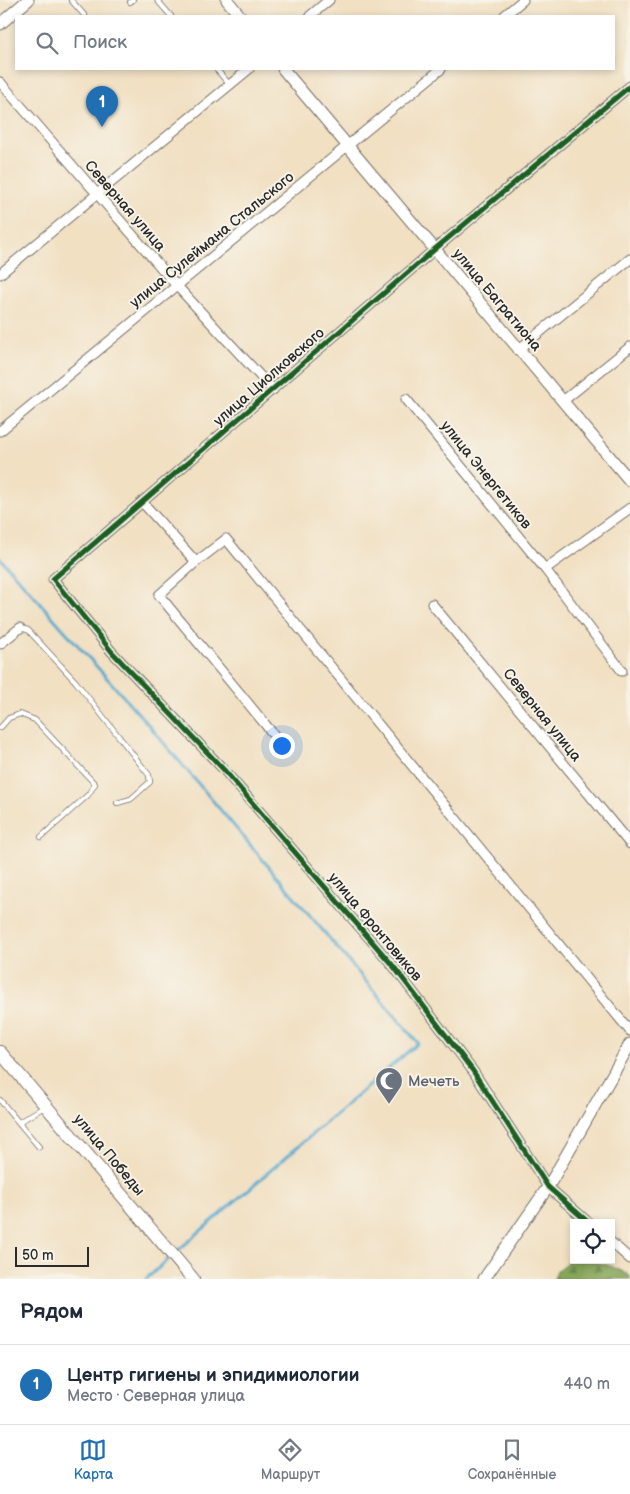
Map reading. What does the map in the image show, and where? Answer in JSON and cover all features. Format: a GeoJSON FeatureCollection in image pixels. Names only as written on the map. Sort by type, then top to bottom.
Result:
{"type":"FeatureCollection","features":[{"type":"Feature","properties":{"kind":"main road","name":"улица Победы"},"geometry":{"type":"LineString","coordinates":[[0,1054],[192,1279]]}},
{"type":"Feature","properties":{"kind":"main road","name":"улица Победы"},"geometry":{"type":"LineString","coordinates":[[0,1054],[192,1279]]}},
{"type":"Feature","properties":{"kind":"street"},"geometry":{"type":"LineString","coordinates":[[0,24],[28,0]]}},
{"type":"Feature","properties":{"kind":"street"},"geometry":{"type":"LineString","coordinates":[[227,0],[239,15]]}},
{"type":"Feature","properties":{"kind":"street"},"geometry":{"type":"LineString","coordinates":[[311,15],[329,0]]}},
{"type":"Feature","properties":{"kind":"street"},"geometry":{"type":"LineString","coordinates":[[505,15],[523,0]]}},
{"type":"Feature","properties":{"kind":"street"},"geometry":{"type":"LineString","coordinates":[[0,274],[248,70]]}},
{"type":"Feature","properties":{"kind":"street","name":"улица Багратиона"},"geometry":{"type":"LineString","coordinates":[[284,70],[630,481]]}},
{"type":"Feature","properties":{"kind":"street","name":"улица Сулеймана Стальского"},"geometry":{"type":"LineString","coordinates":[[0,431],[440,70]]}},
{"type":"Feature","properties":{"kind":"street","name":"Северная улица"},"geometry":{"type":"LineString","coordinates":[[0,82],[176,286],[273,390]]}},
{"type":"Feature","properties":{"kind":"street","name":"улица Циолковского"},"geometry":{"type":"LineString","coordinates":[[164,705],[112,652],[53,579],[436,249],[630,86]]}},
{"type":"Feature","properties":{"kind":"street"},"geometry":{"type":"LineString","coordinates":[[518,350],[630,259]]}},
{"type":"Feature","properties":{"kind":"street"},"geometry":{"type":"LineString","coordinates":[[563,401],[630,347]]}},
{"type":"Feature","properties":{"kind":"street","name":"улица Энергетиков"},"geometry":{"type":"LineString","coordinates":[[406,399],[544,569],[622,671]]}},
{"type":"Feature","properties":{"kind":"street"},"geometry":{"type":"LineString","coordinates":[[143,502],[196,562]]}},
{"type":"Feature","properties":{"kind":"street"},"geometry":{"type":"LineString","coordinates":[[544,569],[630,508]]}},
{"type":"Feature","properties":{"kind":"street"},"geometry":{"type":"LineString","coordinates":[[274,735],[159,595],[196,562],[226,539],[630,1031]]}},
{"type":"Feature","properties":{"kind":"street","name":"Северная улица"},"geometry":{"type":"LineString","coordinates":[[432,604],[630,844]]}},
{"type":"Feature","properties":{"kind":"street"},"geometry":{"type":"LineString","coordinates":[[0,644],[20,628]]}},
{"type":"Feature","properties":{"kind":"street","name":"улица Фронтовиков"},"geometry":{"type":"LineString","coordinates":[[164,705],[224,770],[394,967],[473,1071],[548,1187],[584,1219]]}},
{"type":"Feature","properties":{"kind":"street"},"geometry":{"type":"LineString","coordinates":[[484,1279],[548,1187],[630,1044]]}},
{"type":"Feature","properties":{"kind":"street"},"geometry":{"type":"LineString","coordinates":[[615,1245],[630,1258]]}},
{"type":"Feature","properties":{"kind":"lane"},"geometry":{"type":"LineString","coordinates":[[71,0],[83,15]]}},
{"type":"Feature","properties":{"kind":"lane"},"geometry":{"type":"LineString","coordinates":[[157,0],[170,15]]}},
{"type":"Feature","properties":{"kind":"lane"},"geometry":{"type":"LineString","coordinates":[[217,70],[230,85]]}},
{"type":"Feature","properties":{"kind":"lane"},"geometry":{"type":"LineString","coordinates":[[20,628],[28,630],[76,682],[149,775],[150,782],[131,799],[117,803]]}},
{"type":"Feature","properties":{"kind":"lane"},"geometry":{"type":"LineString","coordinates":[[0,728],[9,718],[20,714],[35,720],[95,784],[88,795],[41,837]]}},
{"type":"Feature","properties":{"kind":"lane"},"geometry":{"type":"LineString","coordinates":[[0,1100],[39,1147]]}},
{"type":"Feature","properties":{"kind":"lane"},"geometry":{"type":"LineString","coordinates":[[18,1122],[44,1107]]}},
{"type":"Feature","properties":{"kind":"green space"},"geometry":{"type":"Polygon","coordinates":[[[570,1260],[570,1264],[602,1264],[616,1268],[630,1276],[630,1279],[554,1279],[557,1270],[570,1260]]]}},
{"type":"Feature","properties":{"kind":"waterway"},"geometry":{"type":"LineString","coordinates":[[0,558],[146,722],[418,1043],[175,1253]]}},
{"type":"Feature","properties":{"kind":"waterway"},"geometry":{"type":"LineString","coordinates":[[146,1279],[171,1257]]}},
{"type":"Feature","properties":{"kind":"cycle path"},"geometry":{"type":"LineString","coordinates":[[584,1219],[548,1187],[473,1071],[394,967],[224,770],[112,652],[53,579],[435,249],[630,86]]}},
{"type":"Feature","properties":{"kind":"place","name":"Центр гигиены и эпидимиологии"},"geometry":{"type":"Point","coordinates":[102,127]}},
{"type":"Feature","properties":{"kind":"place","name":"Мечеть"},"geometry":{"type":"Point","coordinates":[389,1105]}}]}
